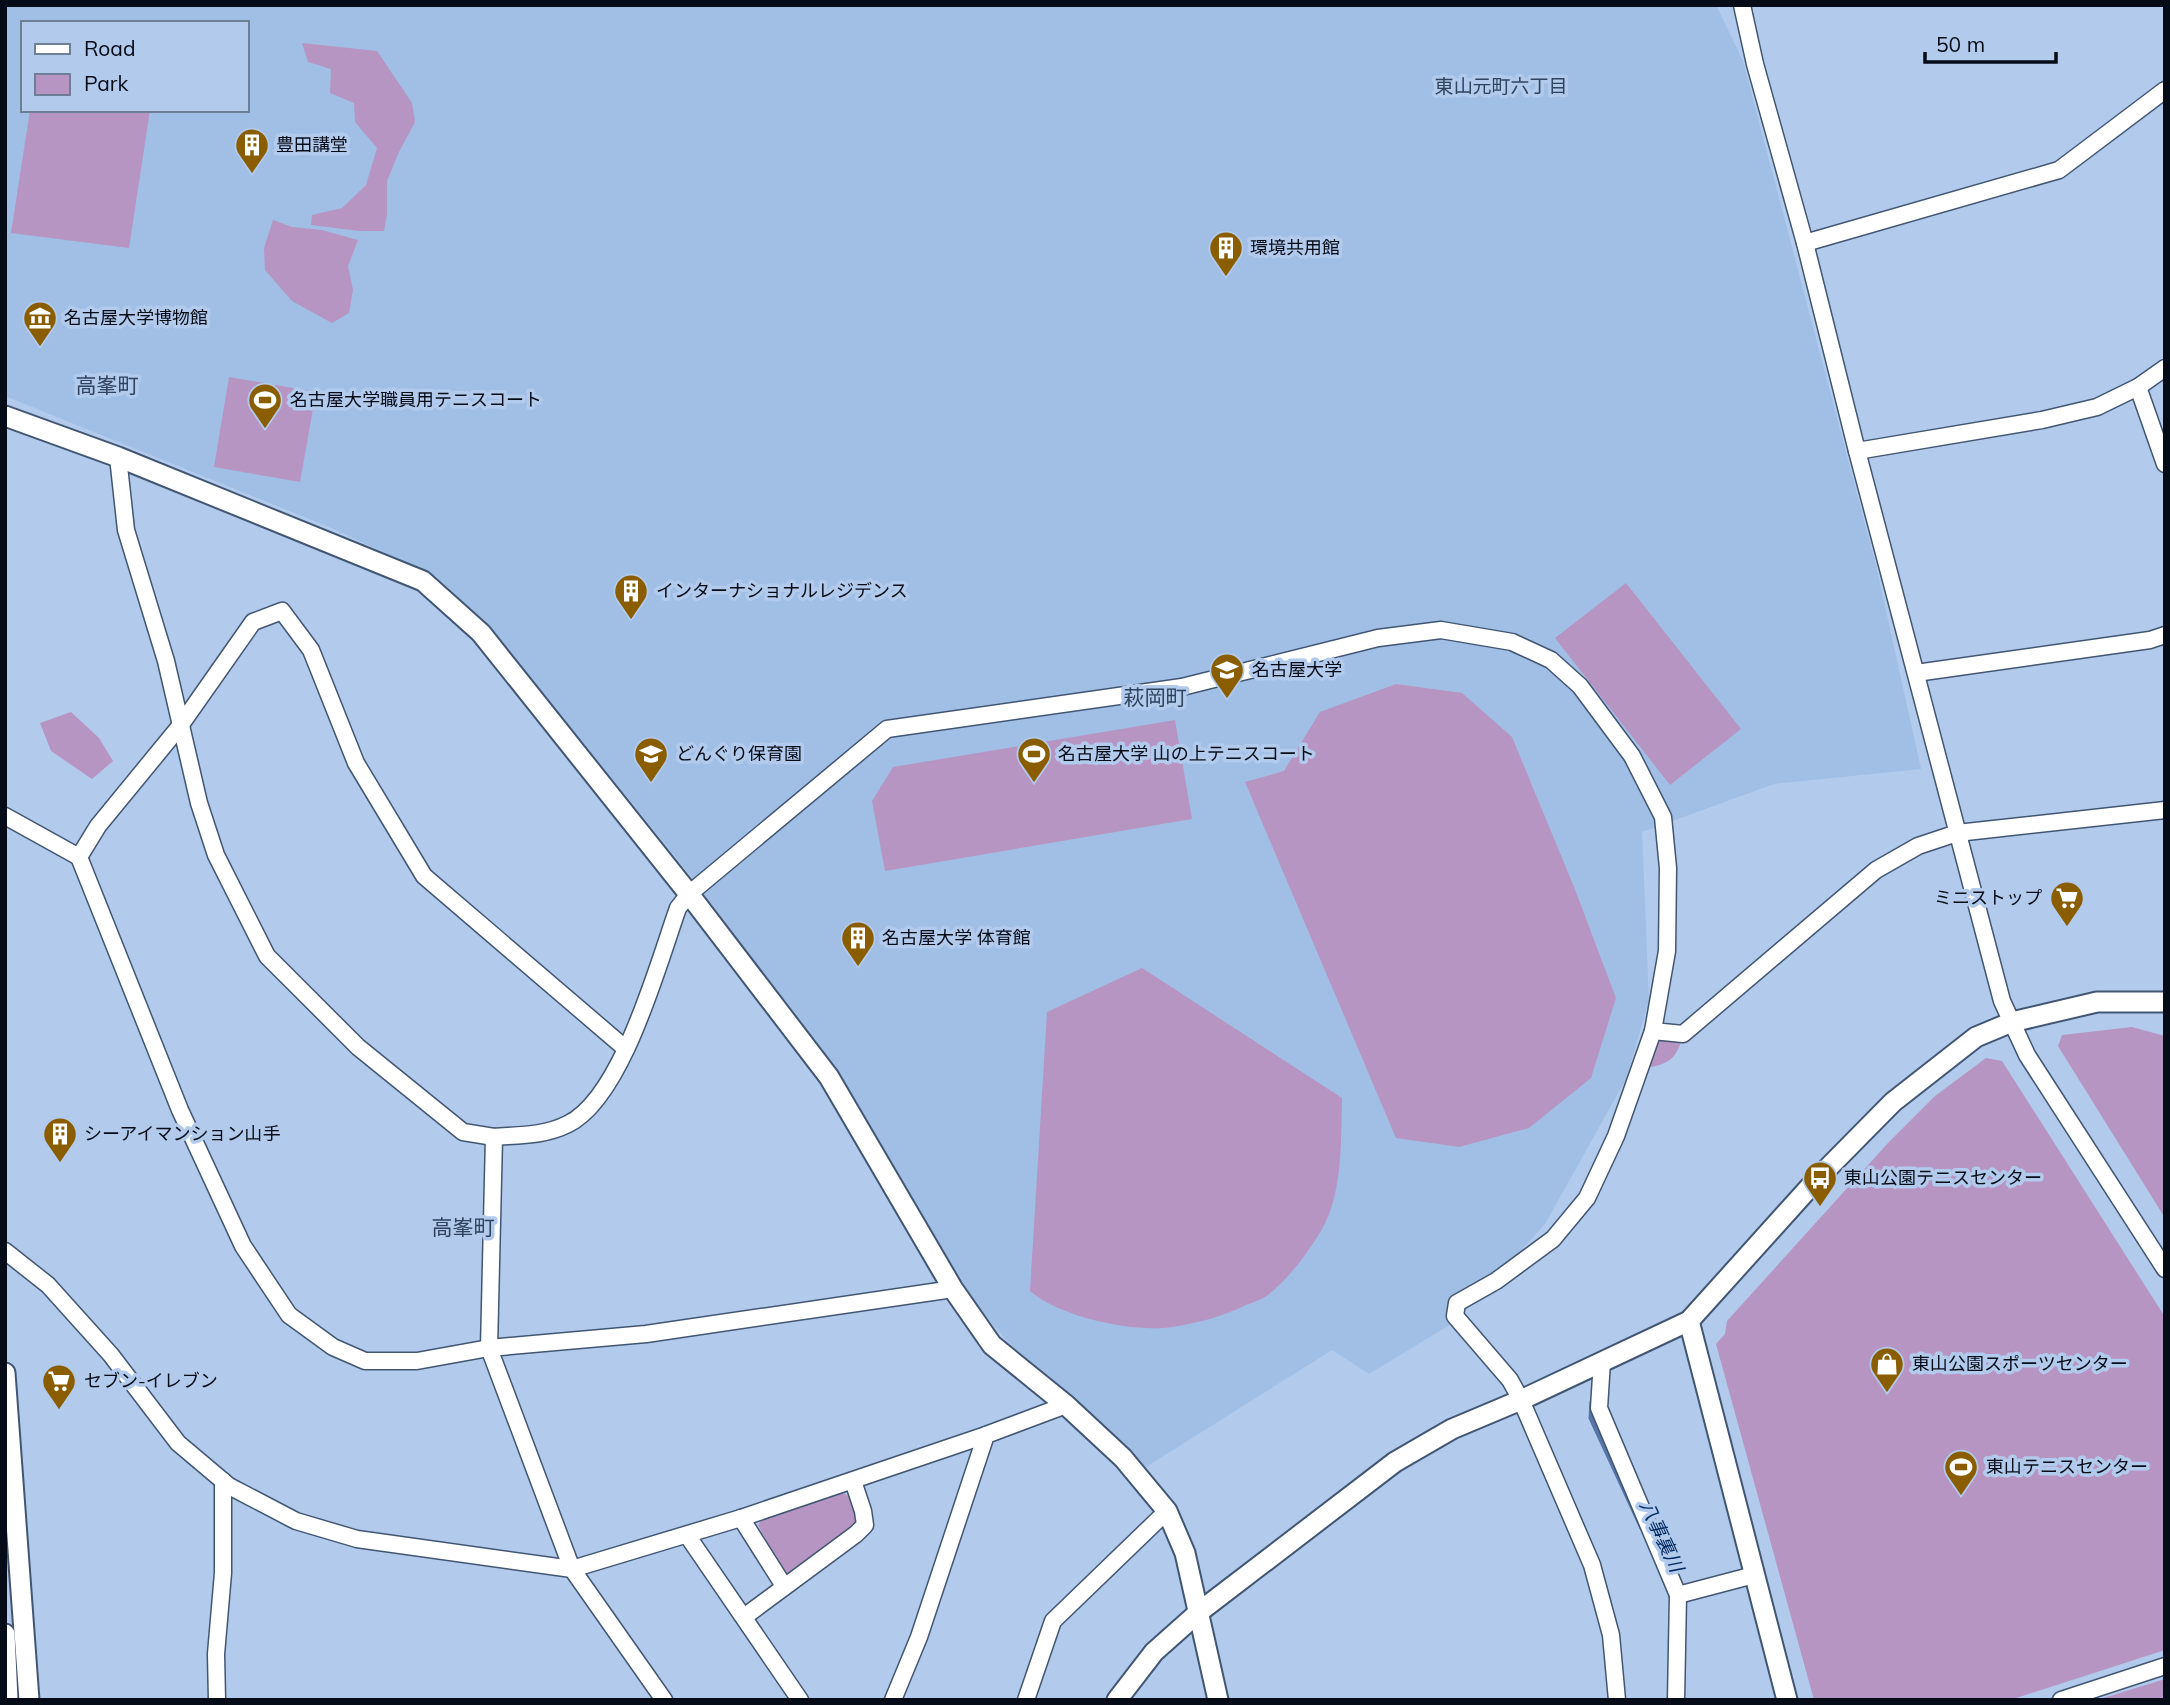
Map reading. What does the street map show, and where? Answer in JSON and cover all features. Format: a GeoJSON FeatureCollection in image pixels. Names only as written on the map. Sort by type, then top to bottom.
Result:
{"type":"FeatureCollection","features":[{"type":"Feature","properties":{"kind":"street"},"geometry":{"type":"LineString","coordinates":[[1744,6],[1755,64],[1805,243],[2002,1002],[2027,1055],[2165,1269]]}},
{"type":"Feature","properties":{"kind":"street"},"geometry":{"type":"LineString","coordinates":[[1805,243],[2059,170],[2165,90]]}},
{"type":"Feature","properties":{"kind":"street"},"geometry":{"type":"LineString","coordinates":[[1857,451],[2042,420],[2097,407],[2138,387],[2165,368]]}},
{"type":"Feature","properties":{"kind":"street"},"geometry":{"type":"LineString","coordinates":[[2138,387],[2165,464]]}},
{"type":"Feature","properties":{"kind":"street"},"geometry":{"type":"LineString","coordinates":[[5,415],[118,457],[423,581],[481,633],[689,894],[830,1077],[953,1289],[992,1345],[1066,1405],[1123,1458],[1167,1511],[1185,1553],[1218,1700]]}},
{"type":"Feature","properties":{"kind":"street"},"geometry":{"type":"LineString","coordinates":[[118,457],[126,530],[166,661],[200,803],[216,855],[267,956],[358,1047],[463,1132],[494,1137],[539,1134],[569,1124],[593,1106],[626,1049],[678,908],[689,894],[887,729],[1182,687],[1378,638],[1441,630],[1512,642],[1551,660],[1580,686],[1632,756],[1663,817],[1668,867],[1667,951],[1653,1031],[1616,1136],[1587,1198],[1553,1239],[1496,1281],[1457,1303],[1455,1316],[1510,1380],[1592,1565],[1611,1635],[1616,1700]]}},
{"type":"Feature","properties":{"kind":"street"},"geometry":{"type":"LineString","coordinates":[[79,857],[98,826],[180,726],[253,622],[282,611],[311,650],[356,763],[424,876],[626,1049]]}},
{"type":"Feature","properties":{"kind":"street"},"geometry":{"type":"LineString","coordinates":[[1916,673],[2150,640],[2165,635]]}},
{"type":"Feature","properties":{"kind":"street"},"geometry":{"type":"LineString","coordinates":[[1653,1031],[1683,1034],[1876,870],[1917,846],[1957,833],[2165,810]]}},
{"type":"Feature","properties":{"kind":"street"},"geometry":{"type":"LineString","coordinates":[[5,816],[79,857],[180,1110],[243,1246],[289,1315],[333,1347],[365,1361],[417,1361],[489,1348],[646,1334],[953,1289]]}},
{"type":"Feature","properties":{"kind":"street"},"geometry":{"type":"LineString","coordinates":[[1117,1700],[1154,1652],[1199,1612],[1395,1462],[1452,1429],[1521,1400],[1689,1321],[1816,1179],[1893,1102],[1976,1037],[2012,1023],[2097,1002],[2165,1002]]}},
{"type":"Feature","properties":{"kind":"street"},"geometry":{"type":"LineString","coordinates":[[494,1137],[489,1348],[572,1569],[664,1700]]}},
{"type":"Feature","properties":{"kind":"street"},"geometry":{"type":"LineString","coordinates":[[5,1251],[48,1285],[111,1355],[178,1443],[229,1486],[296,1521],[357,1539],[572,1569],[853,1481],[1066,1405]]}},
{"type":"Feature","properties":{"kind":"street"},"geometry":{"type":"LineString","coordinates":[[1689,1321],[1787,1700]]}},
{"type":"Feature","properties":{"kind":"street"},"geometry":{"type":"LineString","coordinates":[[1602,1361],[1599,1408],[1678,1595],[1676,1700]]}},
{"type":"Feature","properties":{"kind":"street"},"geometry":{"type":"LineString","coordinates":[[5,1373],[29,1700]]}},
{"type":"Feature","properties":{"kind":"street"},"geometry":{"type":"LineString","coordinates":[[893,1700],[919,1637],[986,1435]]}},
{"type":"Feature","properties":{"kind":"street"},"geometry":{"type":"LineString","coordinates":[[217,1700],[215,1654],[223,1573],[223,1481]]}},
{"type":"Feature","properties":{"kind":"street"},"geometry":{"type":"LineString","coordinates":[[744,1617],[856,1534],[864,1525],[863,1511],[853,1481]]}},
{"type":"Feature","properties":{"kind":"street"},"geometry":{"type":"LineString","coordinates":[[1026,1700],[1053,1621],[1167,1511]]}},
{"type":"Feature","properties":{"kind":"street"},"geometry":{"type":"LineString","coordinates":[[741,1518],[784,1586]]}},
{"type":"Feature","properties":{"kind":"street"},"geometry":{"type":"LineString","coordinates":[[687,1535],[800,1700]]}},
{"type":"Feature","properties":{"kind":"street"},"geometry":{"type":"LineString","coordinates":[[1678,1595],[1754,1575]]}},
{"type":"Feature","properties":{"kind":"street"},"geometry":{"type":"LineString","coordinates":[[5,1634],[8,1700]]}},
{"type":"Feature","properties":{"kind":"street"},"geometry":{"type":"LineString","coordinates":[[2061,1700],[2165,1666]]}},
{"type":"Feature","properties":{"kind":"shaded area","name":"名古屋大学"},"geometry":{"type":"Polygon","coordinates":[[[5,5],[1716,5],[1743,61],[1877,570],[1921,769],[1774,784],[1642,832],[1649,1001],[1626,1079],[1545,1224],[1456,1321],[1369,1374],[1332,1350],[1146,1467],[1008,1342],[974,1302],[852,1094],[690,875],[493,631],[436,576],[329,527],[5,396],[5,5]]]}},
{"type":"Feature","properties":{"kind":"green space"},"geometry":{"type":"Polygon","coordinates":[[[302,43],[377,51],[412,103],[415,122],[387,181],[384,231],[311,225],[312,215],[342,208],[366,185],[377,148],[355,122],[354,103],[330,93],[331,69],[308,62],[302,43]]]}},
{"type":"Feature","properties":{"kind":"green space"},"geometry":{"type":"Polygon","coordinates":[[[30,112],[150,112],[129,248],[11,233],[30,112]]]}},
{"type":"Feature","properties":{"kind":"green space"},"geometry":{"type":"Polygon","coordinates":[[[273,220],[292,227],[322,230],[358,240],[348,266],[353,290],[349,313],[332,323],[292,301],[265,270],[264,248],[273,220]]]}},
{"type":"Feature","properties":{"kind":"green space","name":"名古屋大学職員用テニスコート"},"geometry":{"type":"Polygon","coordinates":[[[229,377],[316,392],[300,482],[214,467],[229,377]]]}},
{"type":"Feature","properties":{"kind":"green space"},"geometry":{"type":"Polygon","coordinates":[[[1626,583],[1741,729],[1670,785],[1555,638],[1626,583]]]}},
{"type":"Feature","properties":{"kind":"green space"},"geometry":{"type":"Polygon","coordinates":[[[1396,684],[1462,693],[1512,737],[1616,998],[1591,1078],[1529,1128],[1459,1147],[1396,1138],[1245,782],[1284,771],[1320,712],[1396,684]]]}},
{"type":"Feature","properties":{"kind":"green space"},"geometry":{"type":"Polygon","coordinates":[[[71,712],[99,738],[113,761],[92,779],[51,751],[40,723],[71,712]]]}},
{"type":"Feature","properties":{"kind":"green space","name":"名古屋大学 山の上テニスコート"},"geometry":{"type":"Polygon","coordinates":[[[1175,720],[1192,819],[885,871],[872,801],[893,767],[1175,720]]]}},
{"type":"Feature","properties":{"kind":"green space"},"geometry":{"type":"Polygon","coordinates":[[[1142,968],[1342,1098],[1340,1165],[1334,1199],[1322,1229],[1298,1264],[1276,1288],[1259,1300],[1209,1319],[1156,1328],[1138,1328],[1098,1321],[1059,1308],[1030,1291],[1047,1012],[1142,968]]]}},
{"type":"Feature","properties":{"kind":"green space"},"geometry":{"type":"Polygon","coordinates":[[[2132,1027],[2165,1036],[2165,1218],[2058,1046],[2062,1035],[2132,1027]]]}},
{"type":"Feature","properties":{"kind":"green space"},"geometry":{"type":"Polygon","coordinates":[[[1655,1036],[1682,1039],[1669,1061],[1644,1069],[1655,1036]]]}},
{"type":"Feature","properties":{"kind":"green space","name":"東山テニスセンター"},"geometry":{"type":"Polygon","coordinates":[[[1986,1058],[2002,1061],[2165,1317],[2165,1650],[2010,1700],[1814,1700],[1716,1344],[1725,1334],[1727,1321],[1888,1143],[1935,1096],[1986,1058]]]}},
{"type":"Feature","properties":{"kind":"green space"},"geometry":{"type":"Polygon","coordinates":[[[843,1493],[850,1497],[857,1518],[854,1527],[786,1579],[758,1525],[762,1519],[843,1493]]]}},
{"type":"Feature","properties":{"kind":"green space"},"geometry":{"type":"Polygon","coordinates":[[[2165,1679],[2165,1700],[2097,1700],[2165,1679]]]}},
{"type":"Feature","properties":{"kind":"waterway","name":"八事裏川"},"geometry":{"type":"LineString","coordinates":[[1592,1402],[1591,1418],[1642,1528]]}},
{"type":"Feature","properties":{"kind":"place","name":"豊田講堂"},"geometry":{"type":"Point","coordinates":[252,175]}},
{"type":"Feature","properties":{"kind":"place","name":"環境共用館"},"geometry":{"type":"Point","coordinates":[1226,278]}},
{"type":"Feature","properties":{"kind":"place","name":"名古屋大学博物館"},"geometry":{"type":"Point","coordinates":[40,348]}},
{"type":"Feature","properties":{"kind":"place","name":"名古屋大学職員用テニスコート"},"geometry":{"type":"Point","coordinates":[265,430]}},
{"type":"Feature","properties":{"kind":"place","name":"インターナショナルレジデンス"},"geometry":{"type":"Point","coordinates":[631,621]}},
{"type":"Feature","properties":{"kind":"place","name":"名古屋大学"},"geometry":{"type":"Point","coordinates":[1227,700]}},
{"type":"Feature","properties":{"kind":"place","name":"どんぐり保育園"},"geometry":{"type":"Point","coordinates":[651,784]}},
{"type":"Feature","properties":{"kind":"place","name":"名古屋大学 山の上テニスコート"},"geometry":{"type":"Point","coordinates":[1034,784]}},
{"type":"Feature","properties":{"kind":"place","name":"ミニストップ"},"geometry":{"type":"Point","coordinates":[2067,928]}},
{"type":"Feature","properties":{"kind":"place","name":"名古屋大学 体育館"},"geometry":{"type":"Point","coordinates":[858,968]}},
{"type":"Feature","properties":{"kind":"place","name":"シーアイマンション山手"},"geometry":{"type":"Point","coordinates":[60,1164]}},
{"type":"Feature","properties":{"kind":"place","name":"東山公園テニスセンター"},"geometry":{"type":"Point","coordinates":[1820,1208]}},
{"type":"Feature","properties":{"kind":"place","name":"東山公園スポーツセンター"},"geometry":{"type":"Point","coordinates":[1887,1394]}},
{"type":"Feature","properties":{"kind":"place","name":"セブン-イレブン"},"geometry":{"type":"Point","coordinates":[59,1411]}},
{"type":"Feature","properties":{"kind":"place","name":"東山テニスセンター"},"geometry":{"type":"Point","coordinates":[1961,1497]}},
{"type":"Feature","properties":{"kind":"district","name":"東山元町六丁目"},"geometry":{"type":"Point","coordinates":[1501,86]}},
{"type":"Feature","properties":{"kind":"district","name":"高峯町"},"geometry":{"type":"Point","coordinates":[107,386]}},
{"type":"Feature","properties":{"kind":"district","name":"萩岡町"},"geometry":{"type":"Point","coordinates":[1155,698]}},
{"type":"Feature","properties":{"kind":"district","name":"高峯町"},"geometry":{"type":"Point","coordinates":[463,1228]}}]}
